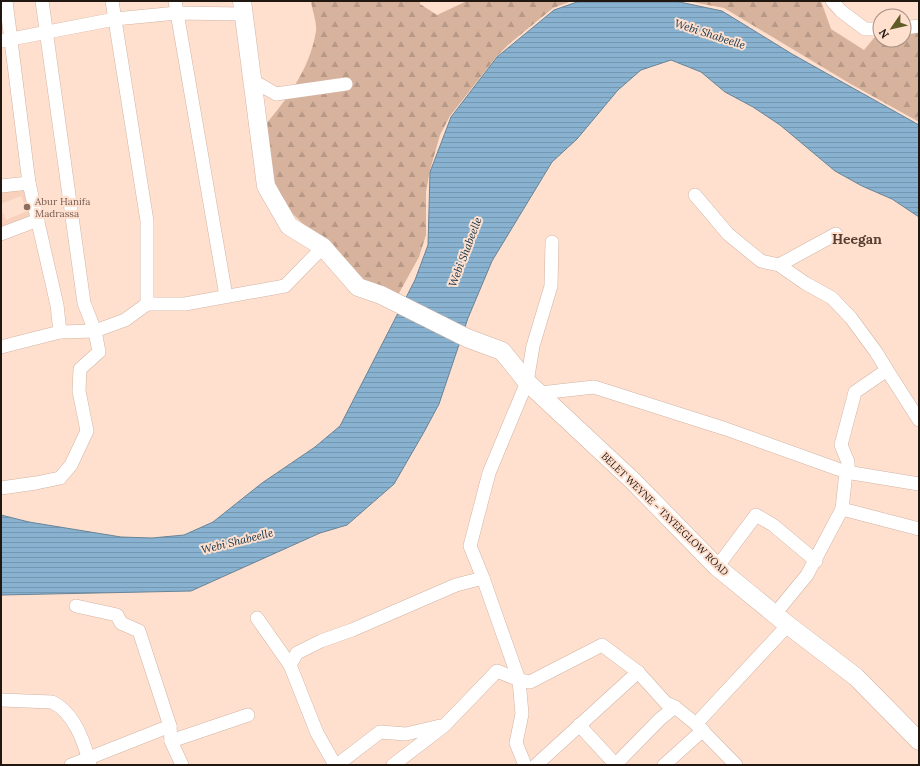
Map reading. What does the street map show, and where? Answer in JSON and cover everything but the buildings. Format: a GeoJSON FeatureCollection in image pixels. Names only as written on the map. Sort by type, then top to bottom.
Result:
{"type":"FeatureCollection","features":[{"type":"Feature","properties":{"kind":"main road"},"geometry":{"type":"LineString","coordinates":[[242,8],[266,186],[289,226],[323,247]]}},
{"type":"Feature","properties":{"kind":"main road","name":"BELET WEYNE - TAYEEGLOW ROAD"},"geometry":{"type":"LineString","coordinates":[[323,247],[358,287],[381,295],[467,338],[502,350],[533,388],[633,482],[716,567],[788,626],[856,677],[919,741]]}},
{"type":"Feature","properties":{"kind":"street"},"geometry":{"type":"LineString","coordinates":[[6,1],[6,40],[29,183],[57,305],[60,332]]}},
{"type":"Feature","properties":{"kind":"street"},"geometry":{"type":"LineString","coordinates":[[1,488],[60,478],[71,465],[87,431],[79,391],[80,369],[99,352],[95,331],[84,303],[42,1]]}},
{"type":"Feature","properties":{"kind":"street"},"geometry":{"type":"LineString","coordinates":[[112,1],[147,221],[147,304]]}},
{"type":"Feature","properties":{"kind":"street"},"geometry":{"type":"LineString","coordinates":[[832,1],[841,11],[865,29],[872,29]]}},
{"type":"Feature","properties":{"kind":"street"},"geometry":{"type":"LineString","coordinates":[[6,40],[176,7],[242,8]]}},
{"type":"Feature","properties":{"kind":"street"},"geometry":{"type":"LineString","coordinates":[[176,7],[226,296]]}},
{"type":"Feature","properties":{"kind":"street"},"geometry":{"type":"LineString","coordinates":[[252,80],[276,94],[346,84]]}},
{"type":"Feature","properties":{"kind":"street"},"geometry":{"type":"LineString","coordinates":[[1,186],[29,183]]}},
{"type":"Feature","properties":{"kind":"street"},"geometry":{"type":"LineString","coordinates":[[695,195],[728,234],[761,261],[779,265],[805,284],[832,298],[851,318],[876,352],[919,420]]}},
{"type":"Feature","properties":{"kind":"street"},"geometry":{"type":"LineString","coordinates":[[1,234],[38,220]]}},
{"type":"Feature","properties":{"kind":"street"},"geometry":{"type":"LineString","coordinates":[[779,265],[836,234]]}},
{"type":"Feature","properties":{"kind":"street"},"geometry":{"type":"LineString","coordinates":[[524,765],[516,743],[522,714],[519,680],[483,578],[470,546],[489,473],[533,388],[533,346],[551,286],[552,242]]}},
{"type":"Feature","properties":{"kind":"street"},"geometry":{"type":"LineString","coordinates":[[1,347],[60,332],[95,331],[125,320],[147,304],[185,304],[285,286],[323,247]]}},
{"type":"Feature","properties":{"kind":"street"},"geometry":{"type":"LineString","coordinates":[[775,614],[807,575],[816,561],[842,509],[848,462],[841,445],[855,392],[887,370]]}},
{"type":"Feature","properties":{"kind":"street"},"geometry":{"type":"LineString","coordinates":[[533,388],[594,387],[726,429],[846,472],[919,484]]}},
{"type":"Feature","properties":{"kind":"street"},"geometry":{"type":"LineString","coordinates":[[842,509],[919,529]]}},
{"type":"Feature","properties":{"kind":"street"},"geometry":{"type":"LineString","coordinates":[[716,567],[756,515],[773,525],[816,561]]}},
{"type":"Feature","properties":{"kind":"street"},"geometry":{"type":"LineString","coordinates":[[290,665],[297,654],[321,641],[352,630],[456,585],[483,578]]}},
{"type":"Feature","properties":{"kind":"street"},"geometry":{"type":"LineString","coordinates":[[76,606],[117,615],[121,623],[139,631],[170,726],[171,741],[182,765]]}},
{"type":"Feature","properties":{"kind":"street"},"geometry":{"type":"LineString","coordinates":[[257,618],[290,665],[317,733],[336,765],[380,732],[406,734],[444,726]]}},
{"type":"Feature","properties":{"kind":"street"},"geometry":{"type":"LineString","coordinates":[[664,765],[700,727],[788,626]]}},
{"type":"Feature","properties":{"kind":"street"},"geometry":{"type":"LineString","coordinates":[[393,765],[444,726],[497,670],[519,680],[530,682],[602,645],[638,672],[666,703],[675,707],[700,727],[736,765]]}},
{"type":"Feature","properties":{"kind":"street"},"geometry":{"type":"LineString","coordinates":[[536,765],[638,672]]}},
{"type":"Feature","properties":{"kind":"street"},"geometry":{"type":"LineString","coordinates":[[1,700],[52,702],[60,706],[81,734],[89,762]]}},
{"type":"Feature","properties":{"kind":"street"},"geometry":{"type":"LineString","coordinates":[[579,725],[616,765],[660,718],[675,707]]}},
{"type":"Feature","properties":{"kind":"street"},"geometry":{"type":"LineString","coordinates":[[171,741],[248,715]]}},
{"type":"Feature","properties":{"kind":"street"},"geometry":{"type":"LineString","coordinates":[[71,765],[89,762],[170,726]]}},
{"type":"Feature","properties":{"kind":"shaded area","name":"Abur Hanifa Madrassa"},"geometry":{"type":"Polygon","coordinates":[[[24,185],[31,221],[1,231],[1,209],[6,220],[27,211],[21,196],[1,204],[1,187],[24,185]]]}},
{"type":"Feature","properties":{"kind":"green space"},"geometry":{"type":"Polygon","coordinates":[[[311,1],[420,1],[420,4],[437,15],[467,1],[572,1],[553,8],[509,44],[497,56],[450,116],[440,135],[430,170],[426,192],[426,235],[419,257],[398,295],[361,282],[268,189],[260,131],[295,85],[308,59],[316,31],[311,1]]]}},
{"type":"Feature","properties":{"kind":"green space"},"geometry":{"type":"Polygon","coordinates":[[[687,1],[821,1],[831,29],[864,50],[872,40],[872,48],[912,48],[912,29],[919,29],[919,122],[849,83],[724,8],[687,1]]]}},
{"type":"Feature","properties":{"kind":"water","name":"Webi Shabeelle"},"geometry":{"type":"Polygon","coordinates":[[[580,1],[675,1],[722,11],[792,54],[919,125],[919,217],[892,199],[862,186],[835,171],[780,125],[753,107],[725,92],[701,72],[671,60],[641,70],[618,90],[577,139],[552,162],[492,261],[468,318],[439,404],[424,432],[394,484],[347,525],[320,533],[191,591],[1,595],[1,515],[29,522],[121,537],[152,538],[184,535],[213,522],[262,483],[315,447],[340,426],[415,280],[428,245],[430,172],[451,117],[497,57],[554,10],[580,1]]]}},
{"type":"Feature","properties":{"kind":"place","name":"Abur Hanifa Madrassa"},"geometry":{"type":"Point","coordinates":[27,207]}},
{"type":"Feature","properties":{"kind":"district","name":"Heegan"},"geometry":{"type":"Point","coordinates":[857,239]}}]}
